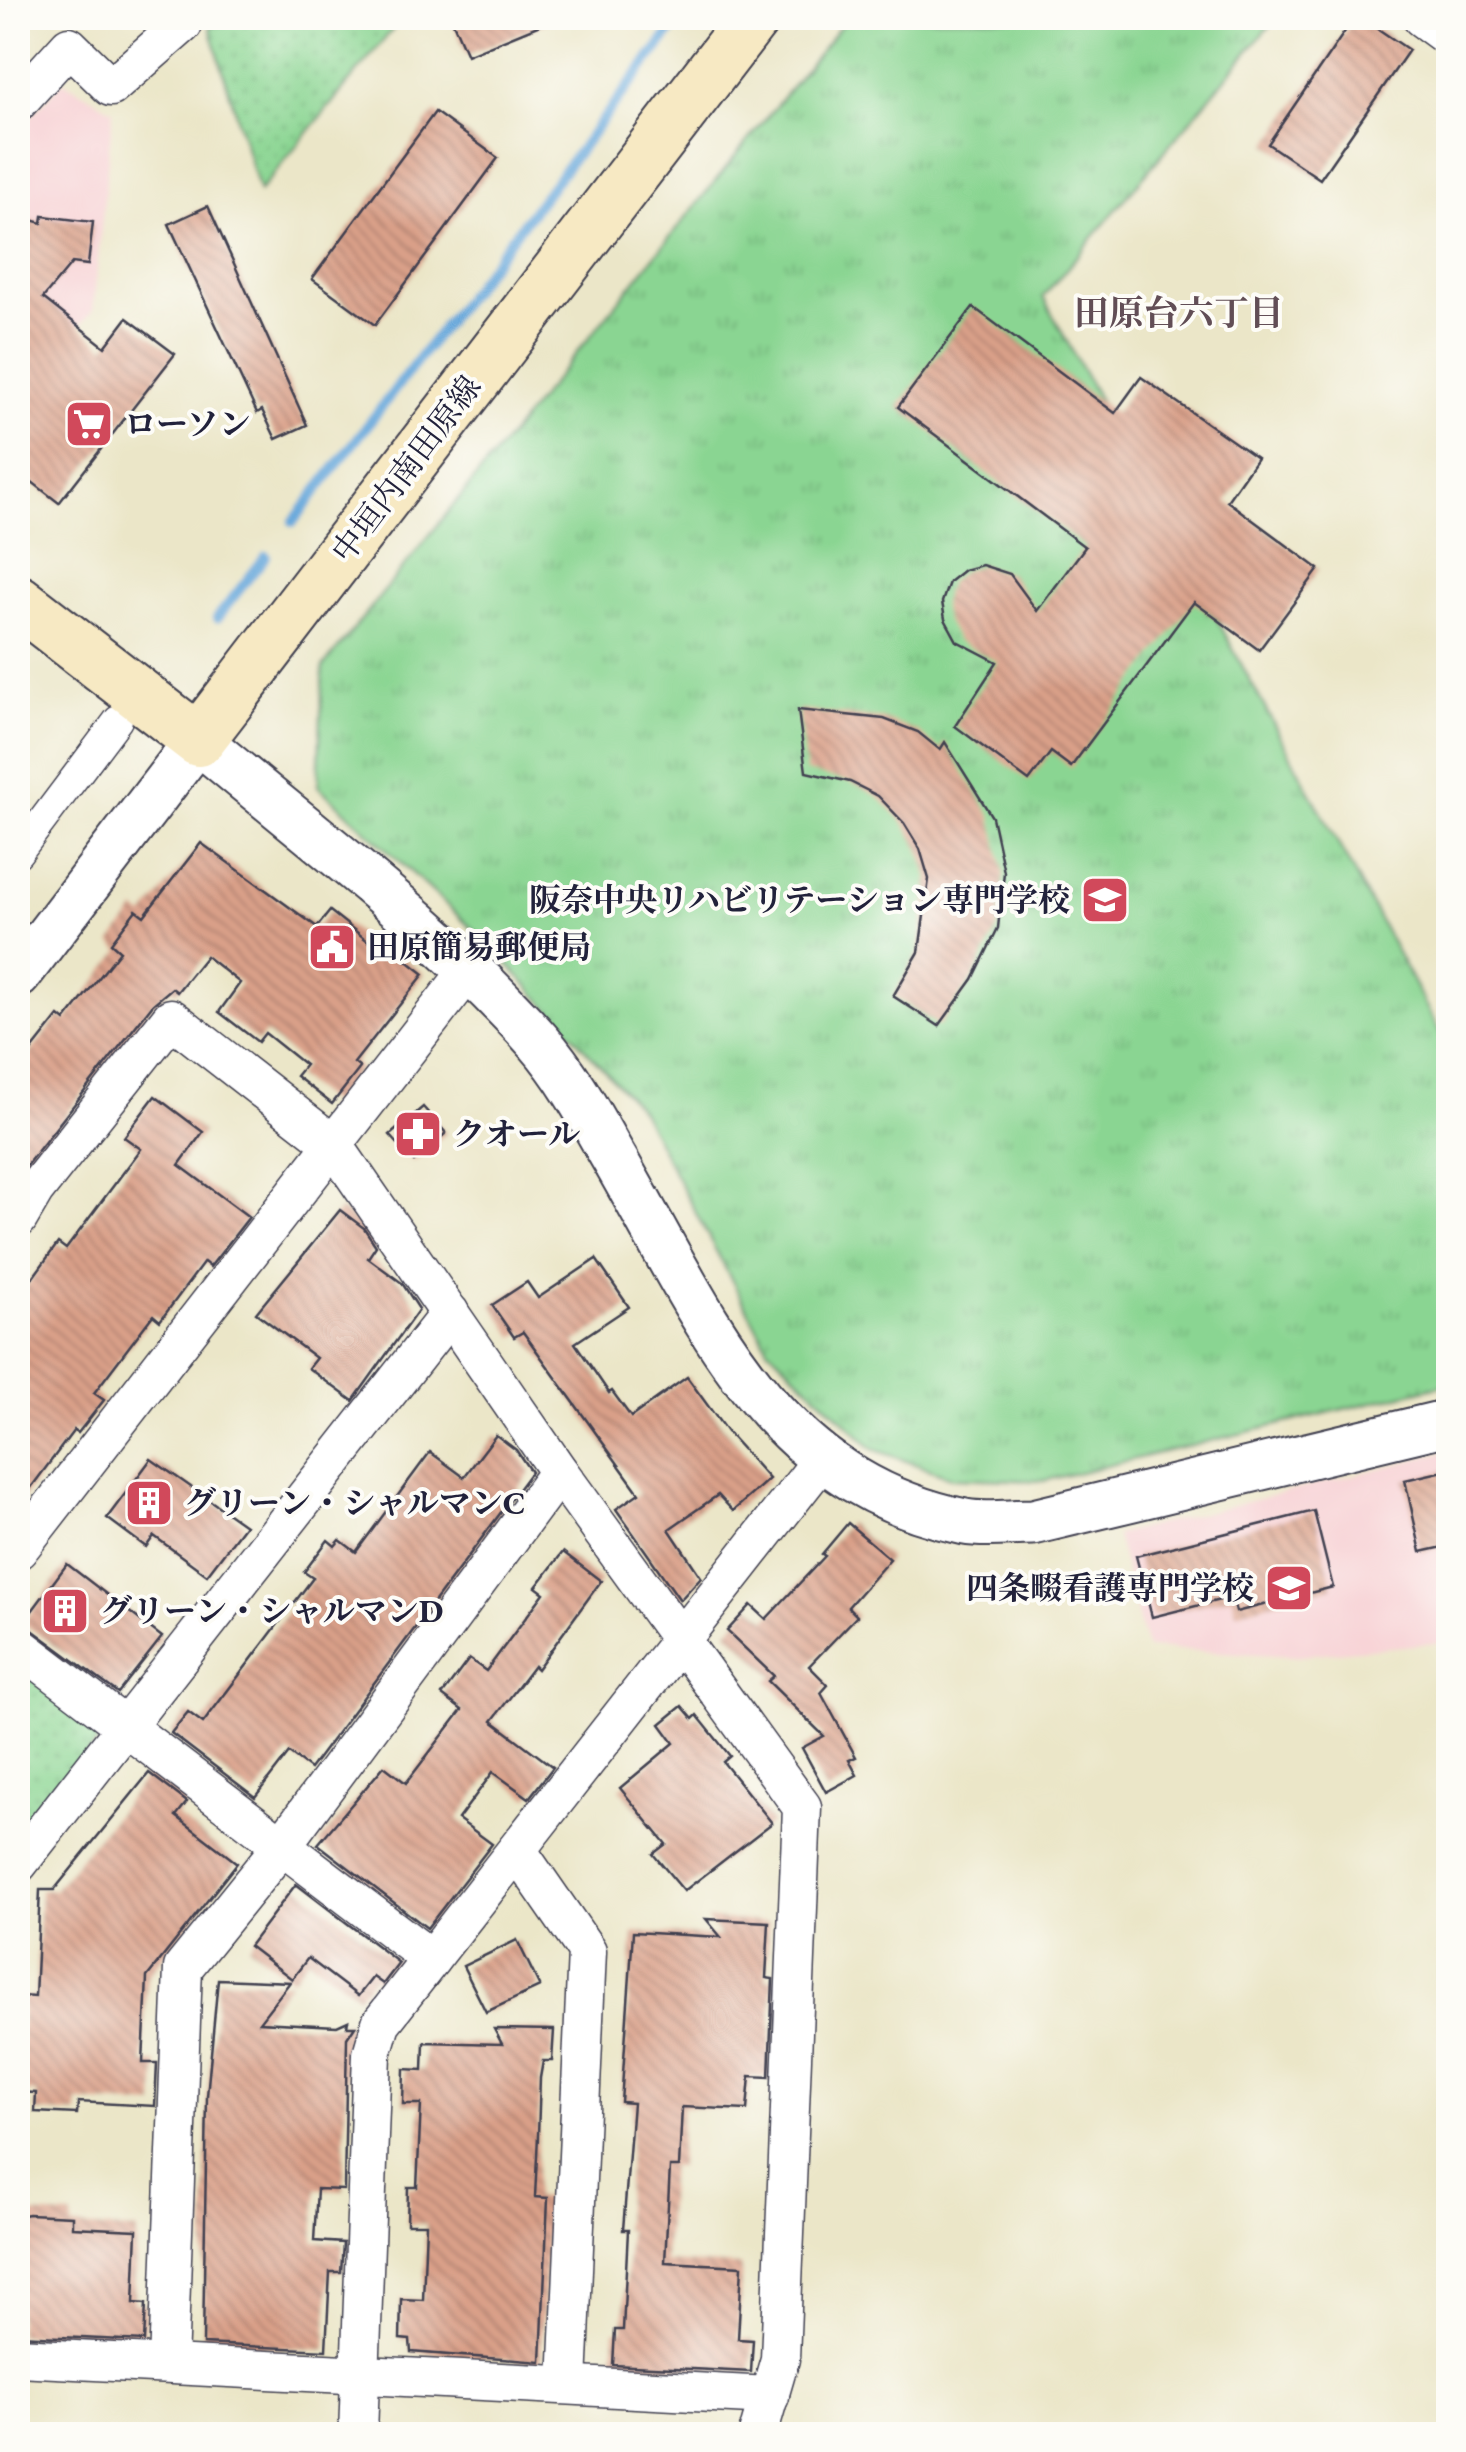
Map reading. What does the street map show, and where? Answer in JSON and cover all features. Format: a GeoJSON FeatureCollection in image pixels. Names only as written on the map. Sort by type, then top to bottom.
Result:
{"type":"FeatureCollection","features":[{"type":"Feature","properties":{"kind":"main road","name":"中垣内南田原線"},"geometry":{"type":"LineString","coordinates":[[198,740],[753,18]]}},
{"type":"Feature","properties":{"kind":"main road"},"geometry":{"type":"LineString","coordinates":[[18,601],[198,740]]}},
{"type":"Feature","properties":{"kind":"street"},"geometry":{"type":"LineString","coordinates":[[1422,18],[1448,38]]}},
{"type":"Feature","properties":{"kind":"street"},"geometry":{"type":"LineString","coordinates":[[18,102],[69,46],[111,87],[182,24]]}},
{"type":"Feature","properties":{"kind":"street"},"geometry":{"type":"LineString","coordinates":[[18,853],[118,720]]}},
{"type":"Feature","properties":{"kind":"street"},"geometry":{"type":"LineString","coordinates":[[18,975],[198,740],[469,970],[540,1043],[579,1097],[755,1396],[821,1460],[907,1505],[968,1522],[1033,1522],[1448,1422]]}},
{"type":"Feature","properties":{"kind":"street"},"geometry":{"type":"LineString","coordinates":[[18,1550],[469,970]]}},
{"type":"Feature","properties":{"kind":"street"},"geometry":{"type":"LineString","coordinates":[[18,1220],[35,1190],[171,1018],[334,1144],[559,1472],[802,1807],[780,2359],[758,2434]]}},
{"type":"Feature","properties":{"kind":"street"},"geometry":{"type":"LineString","coordinates":[[18,1864],[450,1313]]}},
{"type":"Feature","properties":{"kind":"street"},"geometry":{"type":"LineString","coordinates":[[358,2434],[372,2054],[381,2023],[683,1642],[821,1460]]}},
{"type":"Feature","properties":{"kind":"street"},"geometry":{"type":"LineString","coordinates":[[168,2364],[183,1968],[280,1848],[559,1472]]}},
{"type":"Feature","properties":{"kind":"street"},"geometry":{"type":"LineString","coordinates":[[18,1645],[280,1848],[431,1959]]}},
{"type":"Feature","properties":{"kind":"street"},"geometry":{"type":"LineString","coordinates":[[518,1850],[587,1951],[568,2384]]}},
{"type":"Feature","properties":{"kind":"street"},"geometry":{"type":"LineString","coordinates":[[18,2358],[360,2372],[770,2396]]}},
{"type":"Feature","properties":{"kind":"shaded area"},"geometry":{"type":"Polygon","coordinates":[[[63,81],[113,110],[93,310],[18,398],[18,131],[63,81]]]}},
{"type":"Feature","properties":{"kind":"shaded area","name":"四条畷看護専門学校"},"geometry":{"type":"Polygon","coordinates":[[[1448,1451],[1448,1642],[1292,1656],[1146,1648],[1116,1535],[1448,1451]]]}},
{"type":"Feature","properties":{"kind":"green space"},"geometry":{"type":"Polygon","coordinates":[[[244,18],[402,18],[259,192],[210,27],[244,18]]]}},
{"type":"Feature","properties":{"kind":"green space"},"geometry":{"type":"Polygon","coordinates":[[[847,18],[1276,18],[1043,297],[1448,1047],[1448,1384],[1043,1481],[953,1478],[873,1449],[768,1348],[640,1109],[493,948],[318,786],[323,667],[847,18]]]}},
{"type":"Feature","properties":{"kind":"green space"},"geometry":{"type":"Polygon","coordinates":[[[18,1657],[104,1733],[18,1844],[18,1657]]]}},
{"type":"Feature","properties":{"kind":"building"},"geometry":{"type":"Polygon","coordinates":[[[451,18],[557,18],[467,55],[451,18]]]}},
{"type":"Feature","properties":{"kind":"building"},"geometry":{"type":"Polygon","coordinates":[[[1354,18],[1362,18],[1409,50],[1320,179],[1268,144],[1354,18]]]}},
{"type":"Feature","properties":{"kind":"building"},"geometry":{"type":"Polygon","coordinates":[[[435,112],[498,158],[375,325],[312,279],[435,112]]]}},
{"type":"Feature","properties":{"kind":"building"},"geometry":{"type":"Polygon","coordinates":[[[208,206],[307,425],[276,439],[262,410],[257,413],[169,224],[208,206]]]}},
{"type":"Feature","properties":{"kind":"building"},"geometry":{"type":"Polygon","coordinates":[[[18,216],[42,223],[43,216],[93,222],[88,265],[72,263],[43,298],[105,347],[127,318],[175,354],[59,503],[18,471],[18,216]]]}},
{"type":"Feature","properties":{"kind":"building"},"geometry":{"type":"Polygon","coordinates":[[[973,307],[1115,413],[1141,377],[1257,458],[1227,501],[1319,569],[1259,650],[1194,602],[1071,767],[1051,752],[1029,781],[955,726],[997,662],[957,641],[945,619],[942,602],[949,582],[964,570],[982,565],[1010,574],[1037,611],[1085,547],[898,407],[973,307]]]}},
{"type":"Feature","properties":{"kind":"building"},"geometry":{"type":"Polygon","coordinates":[[[798,710],[884,719],[918,732],[940,750],[945,742],[992,817],[1004,872],[998,928],[973,979],[939,1026],[893,996],[919,952],[929,879],[920,849],[904,823],[878,796],[850,782],[806,772],[798,710]]]}},
{"type":"Feature","properties":{"kind":"building"},"geometry":{"type":"Polygon","coordinates":[[[201,843],[317,927],[330,911],[378,949],[383,942],[424,974],[354,1063],[360,1068],[332,1104],[296,1076],[305,1065],[265,1033],[258,1042],[219,1012],[240,983],[206,956],[177,992],[172,988],[153,1004],[18,1176],[18,1068],[59,1016],[65,1021],[120,951],[111,943],[136,910],[144,916],[201,843]]]}},
{"type":"Feature","properties":{"kind":"building"},"geometry":{"type":"Polygon","coordinates":[[[155,1096],[203,1132],[179,1165],[249,1217],[210,1267],[204,1262],[160,1321],[153,1315],[94,1393],[104,1400],[78,1433],[74,1430],[18,1505],[18,1298],[58,1243],[66,1249],[141,1149],[124,1137],[155,1096]]]}},
{"type":"Feature","properties":{"kind":"building","name":"クオール"},"geometry":{"type":"Polygon","coordinates":[[[423,1107],[446,1133],[414,1162],[390,1135],[423,1107]]]}},
{"type":"Feature","properties":{"kind":"building"},"geometry":{"type":"Polygon","coordinates":[[[340,1210],[364,1228],[376,1246],[368,1258],[402,1283],[419,1309],[353,1401],[308,1368],[316,1358],[256,1313],[340,1210]]]}},
{"type":"Feature","properties":{"kind":"building"},"geometry":{"type":"Polygon","coordinates":[[[596,1259],[629,1307],[575,1343],[609,1393],[612,1391],[631,1417],[687,1377],[727,1432],[769,1479],[733,1511],[718,1495],[669,1529],[701,1577],[680,1600],[616,1509],[639,1493],[523,1332],[514,1337],[492,1305],[527,1282],[538,1298],[596,1259]]]}},
{"type":"Feature","properties":{"kind":"building"},"geometry":{"type":"Polygon","coordinates":[[[496,1435],[516,1450],[531,1472],[310,1769],[289,1753],[255,1797],[171,1733],[188,1712],[203,1723],[313,1578],[304,1572],[328,1540],[335,1546],[340,1540],[356,1552],[430,1452],[464,1477],[496,1435]]]}},
{"type":"Feature","properties":{"kind":"building"},"geometry":{"type":"Polygon","coordinates":[[[151,1459],[245,1525],[207,1575],[154,1536],[146,1547],[107,1518],[151,1459]]]}},
{"type":"Feature","properties":{"kind":"building"},"geometry":{"type":"Polygon","coordinates":[[[1448,1470],[1448,1546],[1421,1552],[1405,1480],[1448,1470]]]}},
{"type":"Feature","properties":{"kind":"building"},"geometry":{"type":"Polygon","coordinates":[[[1314,1511],[1333,1587],[1236,1612],[1232,1597],[1152,1617],[1136,1556],[1314,1511]]]}},
{"type":"Feature","properties":{"kind":"building"},"geometry":{"type":"Polygon","coordinates":[[[848,1523],[890,1559],[848,1607],[857,1616],[809,1666],[828,1685],[821,1693],[856,1757],[849,1760],[857,1775],[826,1792],[802,1748],[824,1736],[768,1681],[774,1676],[727,1631],[751,1605],[766,1619],[825,1556],[822,1554],[848,1523]]]}},
{"type":"Feature","properties":{"kind":"building"},"geometry":{"type":"Polygon","coordinates":[[[563,1552],[601,1581],[537,1669],[534,1666],[492,1721],[553,1767],[529,1798],[493,1772],[458,1819],[492,1844],[427,1928],[318,1844],[384,1766],[406,1783],[462,1710],[442,1695],[469,1659],[486,1671],[544,1593],[536,1587],[563,1552]]]}},
{"type":"Feature","properties":{"kind":"building"},"geometry":{"type":"Polygon","coordinates":[[[67,1564],[162,1637],[118,1693],[23,1623],[67,1564]]]}},
{"type":"Feature","properties":{"kind":"building"},"geometry":{"type":"Polygon","coordinates":[[[682,1706],[693,1719],[697,1715],[730,1756],[723,1762],[772,1823],[684,1891],[653,1854],[666,1844],[620,1788],[674,1743],[660,1724],[682,1706]]]}},
{"type":"Feature","properties":{"kind":"building"},"geometry":{"type":"Polygon","coordinates":[[[149,1773],[187,1802],[176,1816],[237,1863],[147,1977],[143,2063],[157,2063],[155,2106],[78,2102],[77,2114],[35,2112],[36,2093],[18,2092],[22,1996],[35,1997],[40,1890],[54,1890],[149,1773]]]}},
{"type":"Feature","properties":{"kind":"building"},"geometry":{"type":"Polygon","coordinates":[[[296,1884],[399,1963],[383,1984],[373,1977],[358,1996],[308,1958],[292,1979],[249,1946],[296,1884]]]}},
{"type":"Feature","properties":{"kind":"building"},"geometry":{"type":"Polygon","coordinates":[[[706,1919],[769,1922],[766,1978],[773,1979],[769,2077],[750,2076],[747,2110],[682,2107],[679,2167],[670,2167],[665,2262],[742,2266],[738,2339],[753,2340],[751,2372],[613,2365],[615,2330],[623,2330],[628,2230],[623,2230],[633,2103],[621,2102],[633,1932],[721,1937],[706,1919]]]}},
{"type":"Feature","properties":{"kind":"building"},"geometry":{"type":"Polygon","coordinates":[[[517,1940],[540,1987],[486,2012],[463,1966],[517,1940]]]}},
{"type":"Feature","properties":{"kind":"building"},"geometry":{"type":"Polygon","coordinates":[[[218,1979],[290,1982],[259,2022],[337,2026],[348,2021],[347,2026],[355,2026],[347,2038],[344,2190],[317,2189],[314,2241],[343,2243],[341,2272],[330,2272],[326,2350],[203,2344],[207,2096],[218,1979]]]}},
{"type":"Feature","properties":{"kind":"building"},"geometry":{"type":"Polygon","coordinates":[[[494,2029],[554,2030],[552,2061],[543,2061],[540,2078],[535,2197],[548,2198],[541,2362],[411,2352],[410,2340],[400,2339],[401,2299],[423,2300],[426,2224],[407,2224],[408,2187],[417,2187],[421,2104],[403,2104],[404,2069],[423,2070],[424,2042],[502,2044],[494,2029]]]}},
{"type":"Feature","properties":{"kind":"building"},"geometry":{"type":"Polygon","coordinates":[[[18,2216],[72,2216],[72,2227],[137,2230],[134,2303],[146,2304],[144,2341],[18,2335],[18,2216]]]}},
{"type":"Feature","properties":{"kind":"waterway"},"geometry":{"type":"LineString","coordinates":[[293,522],[681,18]]}},
{"type":"Feature","properties":{"kind":"waterway"},"geometry":{"type":"LineString","coordinates":[[217,618],[266,556]]}},
{"type":"Feature","properties":{"kind":"place","name":"ローソン"},"geometry":{"type":"Point","coordinates":[89,424]}},
{"type":"Feature","properties":{"kind":"place","name":"阪奈中央リハビリテーション専門学校"},"geometry":{"type":"Point","coordinates":[1105,900]}},
{"type":"Feature","properties":{"kind":"place","name":"田原簡易郵便局"},"geometry":{"type":"Point","coordinates":[332,947]}},
{"type":"Feature","properties":{"kind":"place","name":"クオール"},"geometry":{"type":"Point","coordinates":[418,1134]}},
{"type":"Feature","properties":{"kind":"place","name":"グリーン・シャルマンC"},"geometry":{"type":"Point","coordinates":[149,1503]}},
{"type":"Feature","properties":{"kind":"place","name":"四条畷看護専門学校"},"geometry":{"type":"Point","coordinates":[1289,1588]}},
{"type":"Feature","properties":{"kind":"place","name":"グリーン・シャルマンD"},"geometry":{"type":"Point","coordinates":[65,1611]}},
{"type":"Feature","properties":{"kind":"district","name":"田原台六丁目"},"geometry":{"type":"Point","coordinates":[1179,313]}}]}
